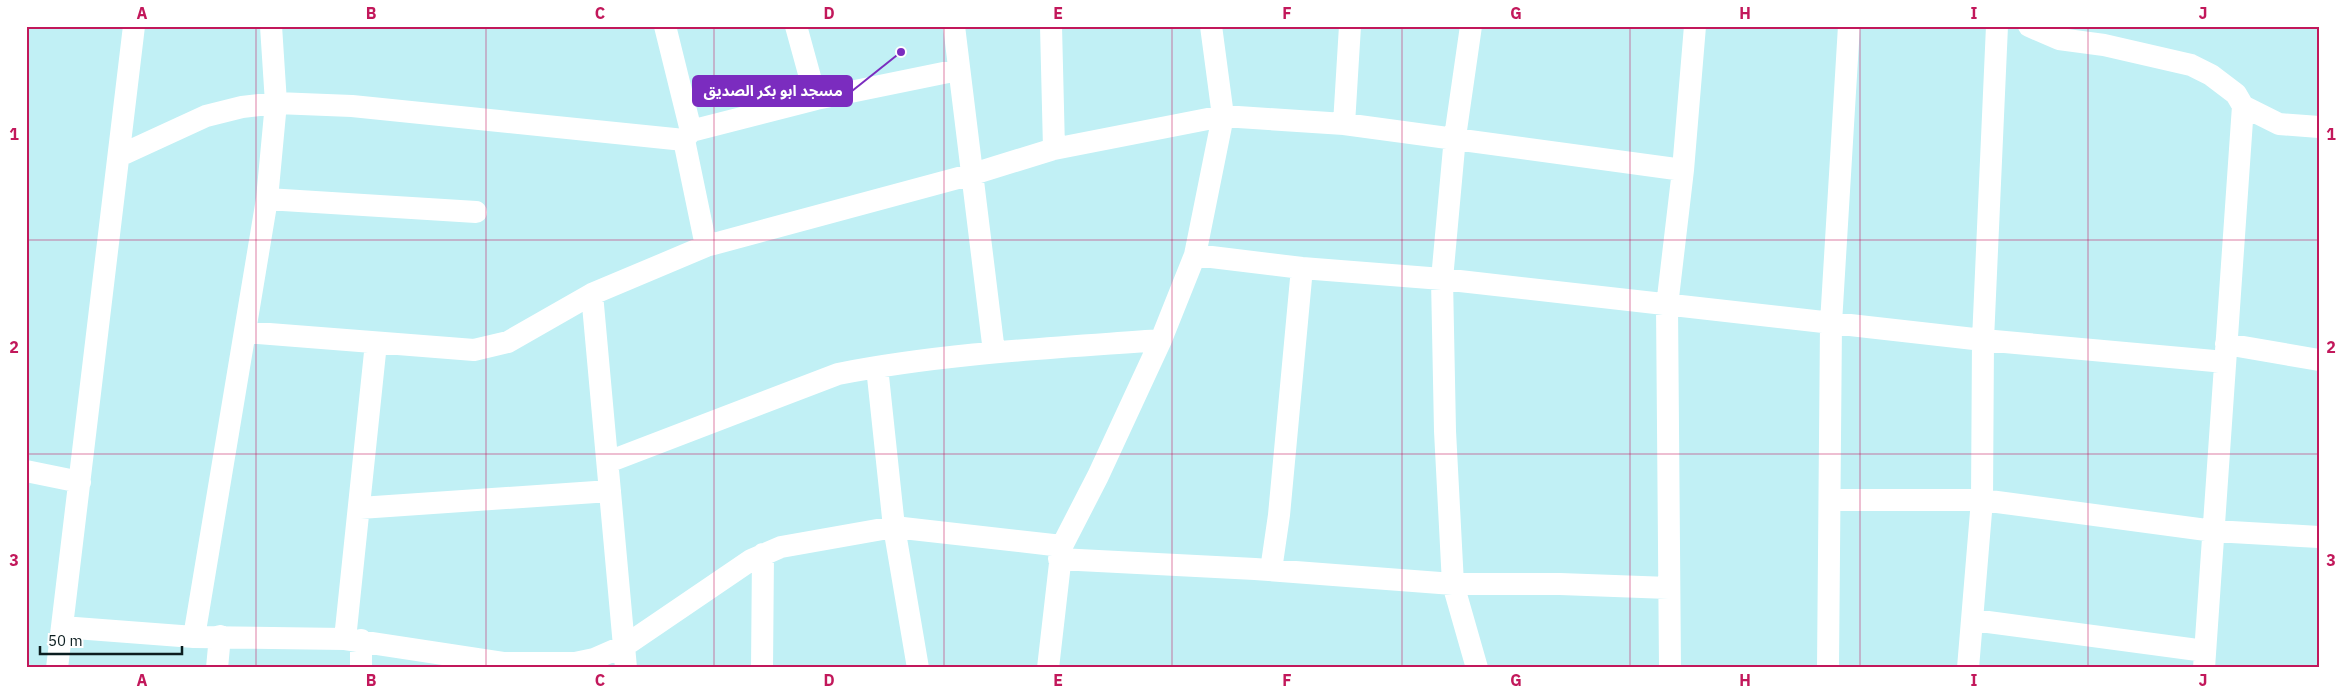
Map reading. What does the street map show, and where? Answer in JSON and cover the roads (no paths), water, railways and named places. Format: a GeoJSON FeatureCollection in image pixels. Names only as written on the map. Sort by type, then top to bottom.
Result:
{"type":"FeatureCollection","features":[{"type":"Feature","properties":{"kind":"street"},"geometry":{"type":"LineString","coordinates":[[57,668],[134,26]]}},
{"type":"Feature","properties":{"kind":"street"},"geometry":{"type":"LineString","coordinates":[[194,637],[267,199],[276,103],[271,26]]}},
{"type":"Feature","properties":{"kind":"street"},"geometry":{"type":"LineString","coordinates":[[665,26],[687,135],[706,246]]}},
{"type":"Feature","properties":{"kind":"street"},"geometry":{"type":"LineString","coordinates":[[796,26],[816,99]]}},
{"type":"Feature","properties":{"kind":"street"},"geometry":{"type":"LineString","coordinates":[[954,26],[994,352]]}},
{"type":"Feature","properties":{"kind":"street"},"geometry":{"type":"LineString","coordinates":[[1051,26],[1054,149]]}},
{"type":"Feature","properties":{"kind":"street"},"geometry":{"type":"LineString","coordinates":[[1048,668],[1060,552],[1098,476],[1161,340],[1195,255],[1223,116],[1211,26]]}},
{"type":"Feature","properties":{"kind":"street"},"geometry":{"type":"LineString","coordinates":[[1344,124],[1350,26]]}},
{"type":"Feature","properties":{"kind":"street"},"geometry":{"type":"LineString","coordinates":[[1471,26],[1455,138],[1442,279],[1445,431],[1453,584],[1477,668]]}},
{"type":"Feature","properties":{"kind":"street"},"geometry":{"type":"LineString","coordinates":[[1670,668],[1667,306],[1683,170],[1695,26]]}},
{"type":"Feature","properties":{"kind":"street"},"geometry":{"type":"LineString","coordinates":[[1828,668],[1831,323],[1849,26]]}},
{"type":"Feature","properties":{"kind":"street"},"geometry":{"type":"LineString","coordinates":[[1968,668],[1982,500],[1983,340],[1997,26]]}},
{"type":"Feature","properties":{"kind":"street"},"geometry":{"type":"LineString","coordinates":[[2029,26],[2059,39],[2104,46],[2191,65],[2211,75],[2236,94],[2243,106],[2279,124],[2319,127]]}},
{"type":"Feature","properties":{"kind":"street"},"geometry":{"type":"LineString","coordinates":[[119,156],[206,116],[242,106],[276,103],[352,106],[687,135],[816,99],[958,70]]}},
{"type":"Feature","properties":{"kind":"street"},"geometry":{"type":"LineString","coordinates":[[1973,620],[2204,660],[2243,106]]}},
{"type":"Feature","properties":{"kind":"street"},"geometry":{"type":"LineString","coordinates":[[246,332],[474,350],[490,347],[508,342],[592,294],[706,246],[973,174],[1054,149],[1223,116],[1344,124],[1683,170]]}},
{"type":"Feature","properties":{"kind":"street"},"geometry":{"type":"LineString","coordinates":[[267,199],[476,212]]}},
{"type":"Feature","properties":{"kind":"street"},"geometry":{"type":"LineString","coordinates":[[1195,255],[1302,268],[1442,279],[1667,306],[1983,340],[2319,360]]}},
{"type":"Feature","properties":{"kind":"street"},"geometry":{"type":"LineString","coordinates":[[1271,570],[1279,515],[1302,268]]}},
{"type":"Feature","properties":{"kind":"street"},"geometry":{"type":"LineString","coordinates":[[592,294],[626,645],[626,668]]}},
{"type":"Feature","properties":{"kind":"street"},"geometry":{"type":"LineString","coordinates":[[608,462],[838,374],[994,352],[1161,340]]}},
{"type":"Feature","properties":{"kind":"street"},"geometry":{"type":"LineString","coordinates":[[361,668],[353,639],[360,508],[376,343]]}},
{"type":"Feature","properties":{"kind":"street"},"geometry":{"type":"LineString","coordinates":[[877,367],[894,527],[918,668]]}},
{"type":"Feature","properties":{"kind":"street"},"geometry":{"type":"LineString","coordinates":[[26,472],[80,482]]}},
{"type":"Feature","properties":{"kind":"street"},"geometry":{"type":"LineString","coordinates":[[360,508],[610,491]]}},
{"type":"Feature","properties":{"kind":"street"},"geometry":{"type":"LineString","coordinates":[[1830,500],[1982,500],[2214,531],[2319,537]]}},
{"type":"Feature","properties":{"kind":"street"},"geometry":{"type":"LineString","coordinates":[[62,627],[194,637],[353,639],[503,665],[575,663],[594,659],[626,645],[751,560],[764,554],[781,547],[894,527],[1060,552],[1271,570],[1453,584],[1560,584],[1669,588]]}},
{"type":"Feature","properties":{"kind":"street"},"geometry":{"type":"LineString","coordinates":[[762,668],[764,554]]}},
{"type":"Feature","properties":{"kind":"street"},"geometry":{"type":"LineString","coordinates":[[217,668],[220,636]]}},
{"type":"Feature","properties":{"kind":"place","name":"مسجد ابو بكر الصديق"},"geometry":{"type":"Point","coordinates":[901,52]}}]}
